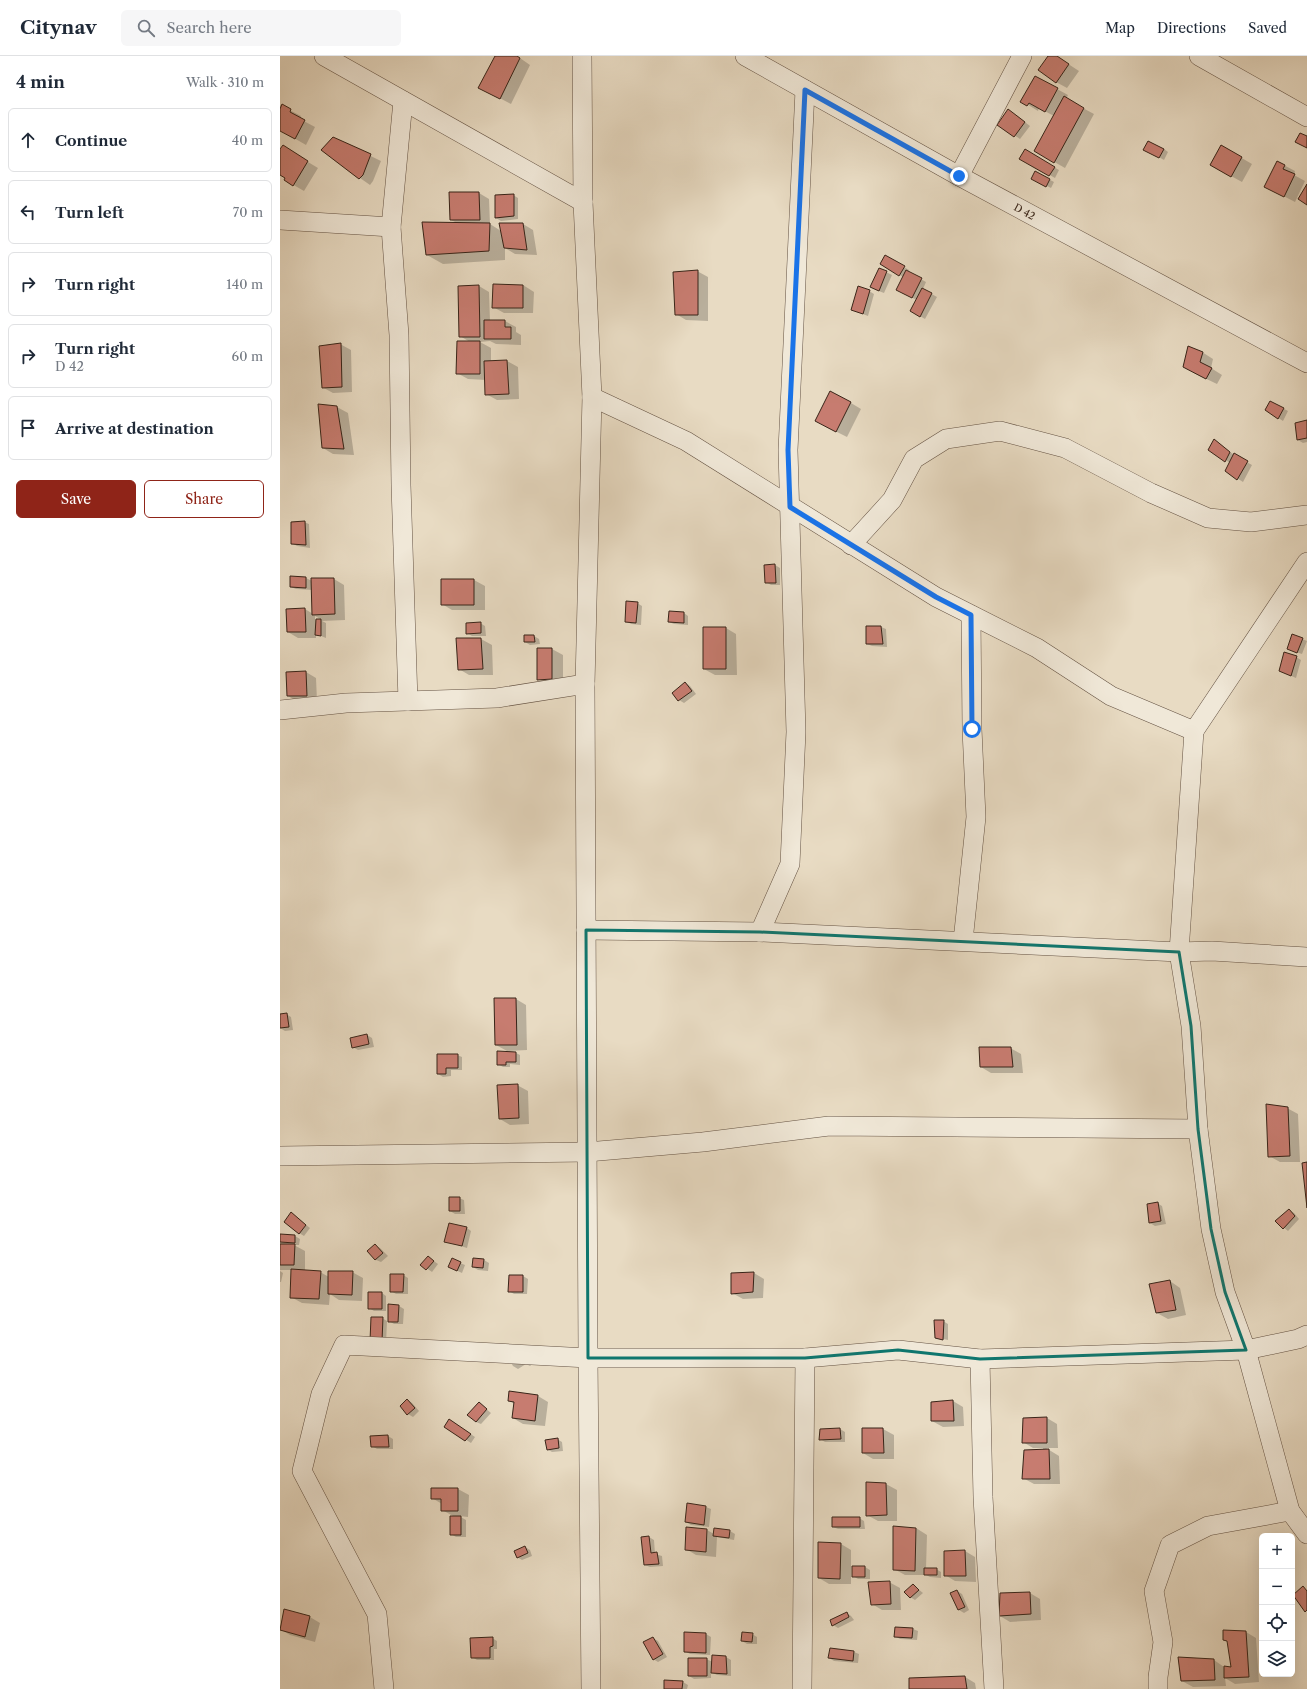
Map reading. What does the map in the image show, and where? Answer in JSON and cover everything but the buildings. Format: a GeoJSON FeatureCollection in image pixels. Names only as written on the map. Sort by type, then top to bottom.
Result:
{"type":"FeatureCollection","features":[{"type":"Feature","properties":{"kind":"street"},"geometry":{"type":"LineString","coordinates":[[324,56],[583,202]]}},
{"type":"Feature","properties":{"kind":"street"},"geometry":{"type":"LineString","coordinates":[[582,56],[583,202],[592,397],[585,684],[591,1689]]}},
{"type":"Feature","properties":{"kind":"street","name":"D 42"},"geometry":{"type":"LineString","coordinates":[[745,56],[959,176],[1307,363]]}},
{"type":"Feature","properties":{"kind":"street"},"geometry":{"type":"LineString","coordinates":[[959,176],[1022,56]]}},
{"type":"Feature","properties":{"kind":"street"},"geometry":{"type":"LineString","coordinates":[[1199,56],[1307,117]]}},
{"type":"Feature","properties":{"kind":"street"},"geometry":{"type":"LineString","coordinates":[[760,932],[790,864],[796,732],[788,450],[805,90]]}},
{"type":"Feature","properties":{"kind":"street"},"geometry":{"type":"LineString","coordinates":[[403,101],[391,227],[399,335],[400,485],[408,701]]}},
{"type":"Feature","properties":{"kind":"street"},"geometry":{"type":"LineString","coordinates":[[280,220],[391,227]]}},
{"type":"Feature","properties":{"kind":"street"},"geometry":{"type":"LineString","coordinates":[[592,397],[686,442],[936,597],[1037,648],[1110,696],[1194,730]]}},
{"type":"Feature","properties":{"kind":"street"},"geometry":{"type":"LineString","coordinates":[[851,545],[892,500],[914,459],[946,439],[1000,431],[1065,448],[1151,493],[1208,518],[1251,522],[1307,516]]}},
{"type":"Feature","properties":{"kind":"street"},"geometry":{"type":"LineString","coordinates":[[1307,562],[1194,730],[1179,952],[1191,1026],[1198,1129],[1211,1229],[1225,1292],[1246,1350],[1290,1511],[1307,1534]]}},
{"type":"Feature","properties":{"kind":"street"},"geometry":{"type":"LineString","coordinates":[[963,941],[976,816],[972,729],[971,615]]}},
{"type":"Feature","properties":{"kind":"street"},"geometry":{"type":"LineString","coordinates":[[280,710],[346,703],[497,698],[585,684]]}},
{"type":"Feature","properties":{"kind":"street"},"geometry":{"type":"LineString","coordinates":[[586,930],[760,932],[1179,952],[1212,951],[1307,957]]}},
{"type":"Feature","properties":{"kind":"street"},"geometry":{"type":"LineString","coordinates":[[280,1156],[588,1152],[703,1142],[829,1126],[1198,1129]]}},
{"type":"Feature","properties":{"kind":"street"},"geometry":{"type":"LineString","coordinates":[[384,1689],[377,1614],[302,1471],[321,1394],[344,1345],[588,1358],[805,1358],[898,1350],[980,1359],[1246,1350],[1298,1339],[1307,1335]]}},
{"type":"Feature","properties":{"kind":"street"},"geometry":{"type":"LineString","coordinates":[[802,1689],[805,1358]]}},
{"type":"Feature","properties":{"kind":"street"},"geometry":{"type":"LineString","coordinates":[[980,1359],[982,1497],[994,1689]]}},
{"type":"Feature","properties":{"kind":"street"},"geometry":{"type":"LineString","coordinates":[[1158,1689],[1158,1676],[1163,1642],[1154,1591],[1170,1545],[1208,1526],[1290,1511]]}},
{"type":"Feature","properties":{"kind":"highlighted area"},"geometry":{"type":"Polygon","coordinates":[[[586,930],[760,932],[1179,952],[1191,1026],[1198,1129],[1211,1229],[1225,1292],[1246,1350],[980,1359],[898,1350],[805,1358],[588,1358],[586,930]]]}},
{"type":"Feature","properties":{"kind":"route"},"geometry":{"type":"LineString","coordinates":[[959,176],[805,90],[788,450],[790,507],[936,597],[971,615],[972,729]]}}]}
